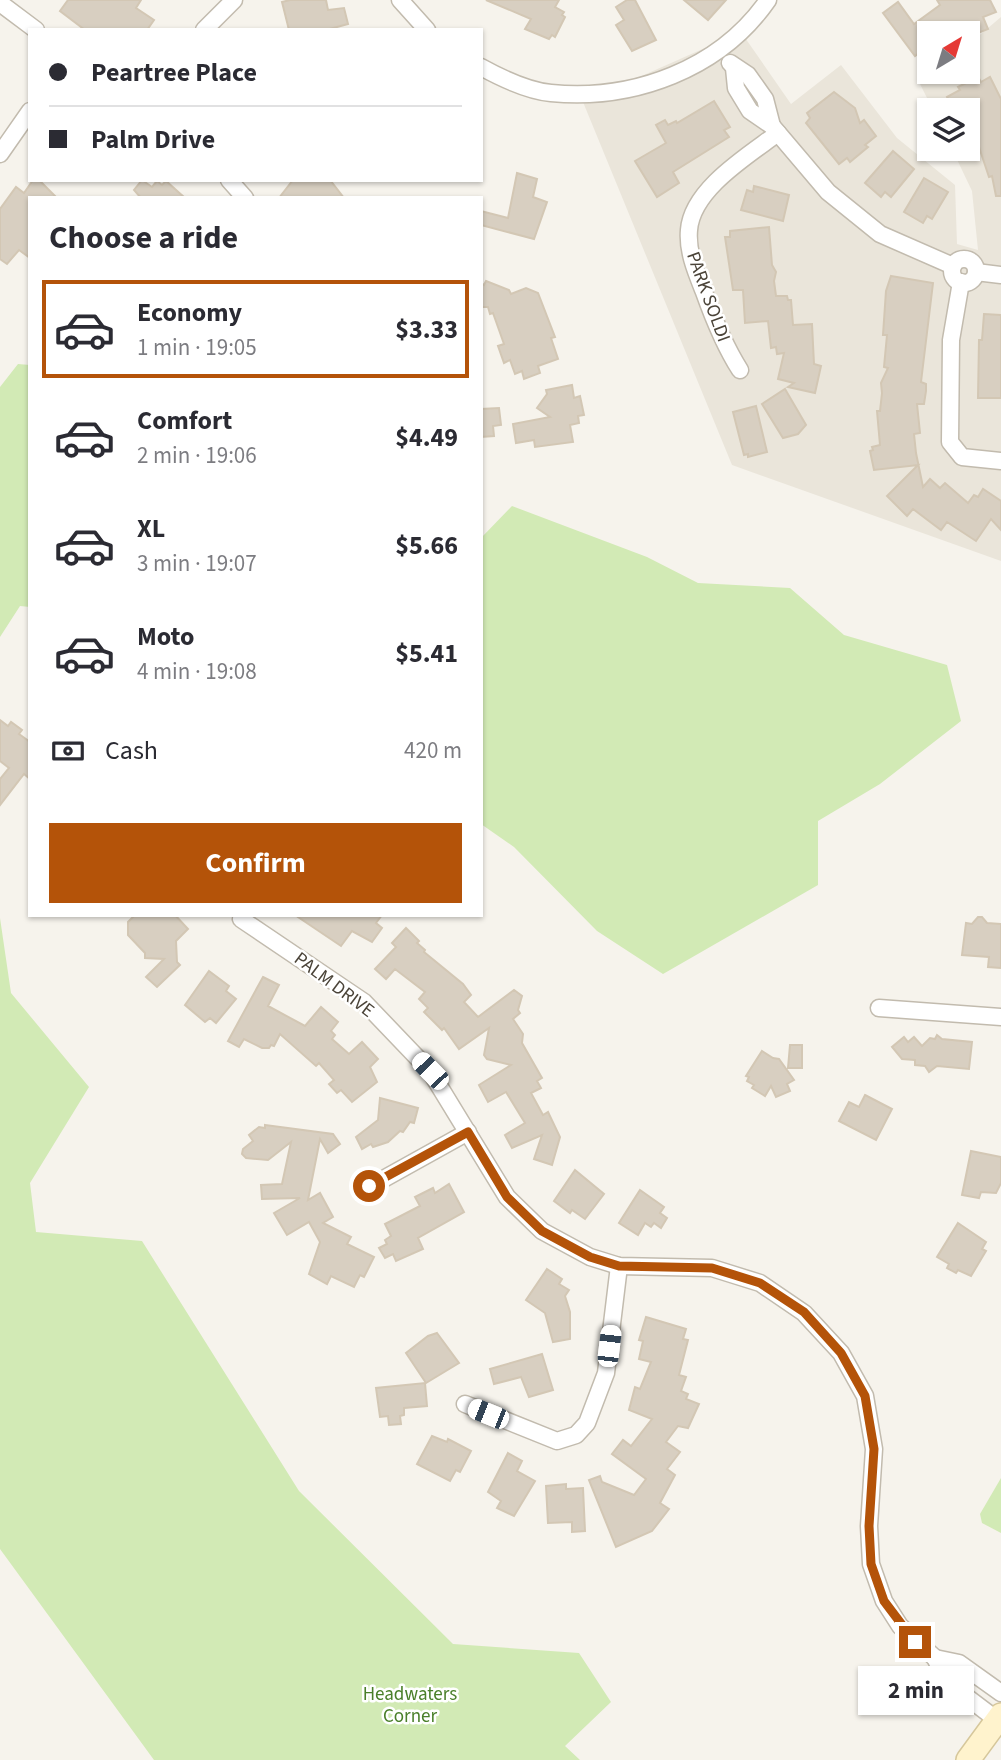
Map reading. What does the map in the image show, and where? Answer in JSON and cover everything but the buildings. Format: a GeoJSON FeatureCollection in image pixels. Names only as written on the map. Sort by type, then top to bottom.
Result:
{"type":"FeatureCollection","features":[{"type":"Feature","properties":{"kind":"street"},"geometry":{"type":"LineString","coordinates":[[206,28],[234,0]]}},
{"type":"Feature","properties":{"kind":"street"},"geometry":{"type":"LineString","coordinates":[[400,0],[424,27]]}},
{"type":"Feature","properties":{"kind":"street"},"geometry":{"type":"LineString","coordinates":[[483,68],[549,93],[591,94],[634,89],[677,75],[720,49],[741,32],[768,0]]}},
{"type":"Feature","properties":{"kind":"street"},"geometry":{"type":"LineString","coordinates":[[0,3],[33,28]]}},
{"type":"Feature","properties":{"kind":"street"},"geometry":{"type":"LineString","coordinates":[[720,49],[734,68],[748,75],[765,99],[775,129]]}},
{"type":"Feature","properties":{"kind":"street"},"geometry":{"type":"LineString","coordinates":[[734,68],[736,88],[750,111],[775,129],[828,192],[880,234],[953,266]]}},
{"type":"Feature","properties":{"kind":"street"},"geometry":{"type":"LineString","coordinates":[[745,103],[760,92]]}},
{"type":"Feature","properties":{"kind":"street"},"geometry":{"type":"LineString","coordinates":[[0,154],[28,114]]}},
{"type":"Feature","properties":{"kind":"street","name":"PARK SOLDI"},"geometry":{"type":"LineString","coordinates":[[740,370],[723,343],[695,269],[689,244],[689,226],[700,201],[718,179],[775,129]]}},
{"type":"Feature","properties":{"kind":"street"},"geometry":{"type":"LineString","coordinates":[[231,182],[243,196]]}},
{"type":"Feature","properties":{"kind":"street"},"geometry":{"type":"LineString","coordinates":[[961,259],[968,260],[974,264],[976,272],[973,279],[961,282],[953,275],[953,266],[961,259]]}},
{"type":"Feature","properties":{"kind":"street"},"geometry":{"type":"LineString","coordinates":[[976,272],[1001,275]]}},
{"type":"Feature","properties":{"kind":"street"},"geometry":{"type":"LineString","coordinates":[[961,282],[951,340],[950,442],[962,457],[1001,461]]}},
{"type":"Feature","properties":{"kind":"street","name":"PALM DRIVE"},"geometry":{"type":"LineString","coordinates":[[241,919],[363,1002],[430,1071],[507,1197],[542,1231],[590,1257],[619,1266],[712,1268],[760,1283],[804,1312],[841,1353],[865,1396],[874,1449],[869,1526],[871,1564],[884,1601],[900,1626],[935,1658],[947,1682],[999,1718]]}},
{"type":"Feature","properties":{"kind":"street"},"geometry":{"type":"LineString","coordinates":[[879,1008],[1001,1017]]}},
{"type":"Feature","properties":{"kind":"street"},"geometry":{"type":"LineString","coordinates":[[369,1186],[468,1132]]}},
{"type":"Feature","properties":{"kind":"street"},"geometry":{"type":"LineString","coordinates":[[465,1404],[557,1441],[576,1435],[587,1423],[606,1373],[619,1266]]}},
{"type":"Feature","properties":{"kind":"street","name":"PALM DRIVE"},"geometry":{"type":"LineString","coordinates":[[935,1658],[959,1663],[1001,1693]]}},
{"type":"Feature","properties":{"kind":"street"},"geometry":{"type":"LineString","coordinates":[[968,1760],[999,1718]]}},
{"type":"Feature","properties":{"kind":"shaded area"},"geometry":{"type":"Polygon","coordinates":[[[1001,17],[1001,561],[732,465],[583,102],[741,32],[791,104],[841,65],[897,138],[917,154],[917,161],[925,161],[955,185],[957,244],[978,250],[972,191],[958,161],[980,161],[980,98],[927,98],[920,84],[980,84],[980,35],[1001,17]]]}},
{"type":"Feature","properties":{"kind":"green space"},"geometry":{"type":"Polygon","coordinates":[[[18,364],[28,365],[28,607],[20,606],[0,637],[0,387],[18,364]]]}},
{"type":"Feature","properties":{"kind":"green space"},"geometry":{"type":"Polygon","coordinates":[[[512,506],[647,557],[698,583],[790,588],[844,635],[947,665],[961,721],[880,784],[818,821],[818,885],[663,974],[597,931],[514,847],[483,825],[483,536],[512,506]]]}},
{"type":"Feature","properties":{"kind":"green space","name":"Headwaters Corner"},"geometry":{"type":"Polygon","coordinates":[[[0,918],[11,993],[89,1087],[30,1183],[36,1232],[142,1241],[299,1491],[453,1644],[579,1653],[611,1702],[565,1746],[580,1760],[154,1760],[0,1549],[0,918]]]}},
{"type":"Feature","properties":{"kind":"green space"},"geometry":{"type":"Polygon","coordinates":[[[1001,1478],[1001,1533],[982,1523],[980,1514],[1001,1478]]]}},
{"type":"Feature","properties":{"kind":"route"},"geometry":{"type":"LineString","coordinates":[[369,1186],[468,1132],[507,1197],[542,1231],[590,1257],[619,1266],[712,1268],[760,1283],[804,1312],[841,1353],[865,1396],[874,1449],[869,1526],[871,1564],[884,1601],[900,1626],[915,1642]]}}]}
